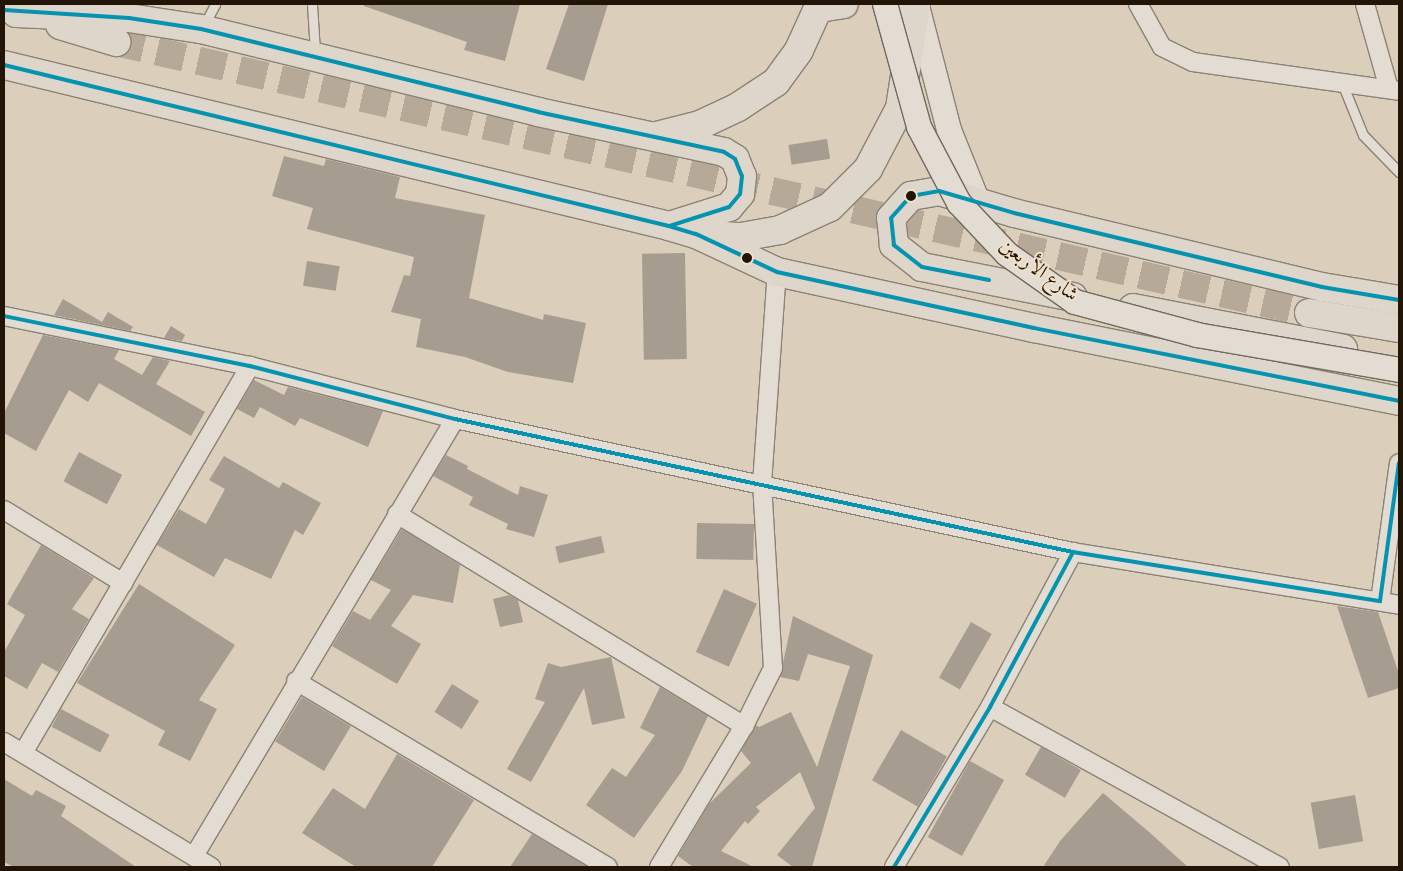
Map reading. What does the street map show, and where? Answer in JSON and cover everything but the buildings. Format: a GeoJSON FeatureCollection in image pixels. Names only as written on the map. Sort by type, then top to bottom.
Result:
{"type":"FeatureCollection","features":[{"type":"Feature","properties":{"kind":"main road","name":"شارع الأربعين"},"geometry":{"type":"LineString","coordinates":[[885,4],[919,128],[959,202],[1007,254],[1075,302],[1187,332],[1399,370]]}},
{"type":"Feature","properties":{"kind":"main road"},"geometry":{"type":"LineString","coordinates":[[912,4],[949,130],[978,202],[1014,213]]}},
{"type":"Feature","properties":{"kind":"main road"},"geometry":{"type":"LineString","coordinates":[[696,234],[741,237],[780,230],[830,208],[868,169],[900,108],[912,4]]}},
{"type":"Feature","properties":{"kind":"main road"},"geometry":{"type":"LineString","coordinates":[[652,137],[700,125],[738,107],[776,82],[828,5]]}},
{"type":"Feature","properties":{"kind":"main road"},"geometry":{"type":"LineString","coordinates":[[10,12],[129,18],[201,29],[315,55],[538,112],[724,152],[735,160],[742,176],[740,194],[729,207],[669,226]]}},
{"type":"Feature","properties":{"kind":"main road"},"geometry":{"type":"LineString","coordinates":[[10,12],[116,42]]}},
{"type":"Feature","properties":{"kind":"main road"},"geometry":{"type":"LineString","coordinates":[[4,65],[669,226],[696,234],[776,272],[1034,328],[1399,401]]}},
{"type":"Feature","properties":{"kind":"main road"},"geometry":{"type":"LineString","coordinates":[[1399,300],[1322,287],[1014,213],[939,191],[911,196],[892,218],[894,245],[922,267],[1399,358]]}},
{"type":"Feature","properties":{"kind":"main road"},"geometry":{"type":"LineString","coordinates":[[1310,313],[1399,328]]}},
{"type":"Feature","properties":{"kind":"street"},"geometry":{"type":"LineString","coordinates":[[1138,4],[1162,47],[1193,62],[1394,90],[1365,4]]}},
{"type":"Feature","properties":{"kind":"street"},"geometry":{"type":"LineString","coordinates":[[659,867],[744,726],[772,668],[762,484],[776,272]]}},
{"type":"Feature","properties":{"kind":"street"},"geometry":{"type":"LineString","coordinates":[[4,316],[250,366],[455,419],[1073,552],[1380,600],[1399,605]]}},
{"type":"Feature","properties":{"kind":"street"},"geometry":{"type":"LineString","coordinates":[[23,753],[250,366]]}},
{"type":"Feature","properties":{"kind":"street"},"geometry":{"type":"LineString","coordinates":[[194,856],[296,682],[455,419]]}},
{"type":"Feature","properties":{"kind":"street"},"geometry":{"type":"LineString","coordinates":[[1380,600],[1399,463]]}},
{"type":"Feature","properties":{"kind":"street"},"geometry":{"type":"LineString","coordinates":[[4,510],[123,583]]}},
{"type":"Feature","properties":{"kind":"street"},"geometry":{"type":"LineString","coordinates":[[397,514],[744,726]]}},
{"type":"Feature","properties":{"kind":"street"},"geometry":{"type":"LineString","coordinates":[[894,867],[990,707],[1073,552]]}},
{"type":"Feature","properties":{"kind":"street"},"geometry":{"type":"LineString","coordinates":[[296,682],[608,867]]}},
{"type":"Feature","properties":{"kind":"street"},"geometry":{"type":"LineString","coordinates":[[990,707],[1280,867]]}},
{"type":"Feature","properties":{"kind":"street"},"geometry":{"type":"LineString","coordinates":[[4,742],[211,867]]}},
{"type":"Feature","properties":{"kind":"lane"},"geometry":{"type":"LineString","coordinates":[[201,29],[215,4]]}},
{"type":"Feature","properties":{"kind":"lane"},"geometry":{"type":"LineString","coordinates":[[312,4],[315,55]]}},
{"type":"Feature","properties":{"kind":"lane"},"geometry":{"type":"LineString","coordinates":[[1342,82],[1363,135],[1399,172]]}},
{"type":"Feature","properties":{"kind":"tunnel"},"geometry":{"type":"LineString","coordinates":[[116,42],[1309,313]]}},
{"type":"Feature","properties":{"kind":"transit line"},"geometry":{"type":"LineString","coordinates":[[4,10],[129,18],[201,29],[538,112],[724,152],[735,159],[742,176],[740,194],[729,207],[669,226]]}},
{"type":"Feature","properties":{"kind":"transit line"},"geometry":{"type":"LineString","coordinates":[[4,65],[669,226],[696,234],[777,272],[1034,328],[1399,401]]}},
{"type":"Feature","properties":{"kind":"transit line"},"geometry":{"type":"LineString","coordinates":[[989,280],[922,267],[894,245],[891,218],[911,196],[939,191],[1014,213],[1322,287],[1399,300]]}},
{"type":"Feature","properties":{"kind":"transit line"},"geometry":{"type":"LineString","coordinates":[[4,316],[250,366],[455,419],[1073,552],[1380,601],[1399,463]]}},
{"type":"Feature","properties":{"kind":"transit line"},"geometry":{"type":"LineString","coordinates":[[894,867],[990,707],[1073,552]]}}]}
